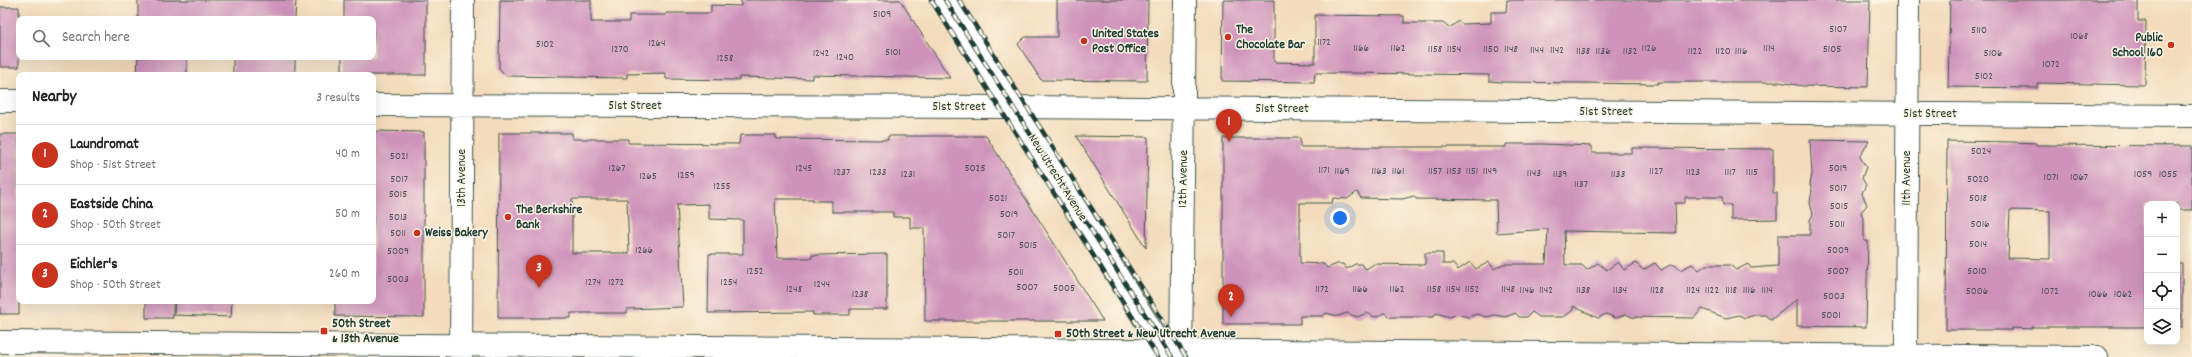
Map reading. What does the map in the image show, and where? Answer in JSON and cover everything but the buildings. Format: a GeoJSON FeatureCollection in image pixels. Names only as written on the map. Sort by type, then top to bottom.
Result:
{"type":"FeatureCollection","features":[{"type":"Feature","properties":{"kind":"street","name":"13th Avenue"},"geometry":{"type":"LineString","coordinates":[[461,351],[463,0]]}},
{"type":"Feature","properties":{"kind":"street","name":"New Utrecht Avenue"},"geometry":{"type":"LineString","coordinates":[[946,0],[1013,107],[1173,354]]}},
{"type":"Feature","properties":{"kind":"street","name":"12th Avenue"},"geometry":{"type":"LineString","coordinates":[[1173,354],[1185,108],[1185,0]]}},
{"type":"Feature","properties":{"kind":"street","name":"11th Avenue"},"geometry":{"type":"LineString","coordinates":[[1906,356],[1908,0]]}},
{"type":"Feature","properties":{"kind":"street"},"geometry":{"type":"LineString","coordinates":[[0,101],[16,101]]}},
{"type":"Feature","properties":{"kind":"street","name":"51st Street"},"geometry":{"type":"LineString","coordinates":[[376,105],[1185,108],[2192,116]]}},
{"type":"Feature","properties":{"kind":"street"},"geometry":{"type":"LineString","coordinates":[[0,342],[461,351],[2097,357]]}},
{"type":"Feature","properties":{"kind":"railway"},"geometry":{"type":"LineString","coordinates":[[931,0],[1158,357]]}},
{"type":"Feature","properties":{"kind":"railway"},"geometry":{"type":"LineString","coordinates":[[945,0],[1172,357]]}},
{"type":"Feature","properties":{"kind":"railway"},"geometry":{"type":"LineString","coordinates":[[959,0],[1186,357]]}},
{"type":"Feature","properties":{"kind":"place","name":"The Chocolate Bar"},"geometry":{"type":"Point","coordinates":[1228,37]}},
{"type":"Feature","properties":{"kind":"place","name":"United States Post Office"},"geometry":{"type":"Point","coordinates":[1084,41]}},
{"type":"Feature","properties":{"kind":"place","name":"Public School 160"},"geometry":{"type":"Point","coordinates":[2171,45]}},
{"type":"Feature","properties":{"kind":"place","name":"Laundromat"},"geometry":{"type":"Point","coordinates":[1229,142]}},
{"type":"Feature","properties":{"kind":"place","name":"The Berkshire Bank"},"geometry":{"type":"Point","coordinates":[508,217]}},
{"type":"Feature","properties":{"kind":"place","name":"Weiss Bakery"},"geometry":{"type":"Point","coordinates":[417,233]}},
{"type":"Feature","properties":{"kind":"place","name":"Eichler's"},"geometry":{"type":"Point","coordinates":[539,288]}},
{"type":"Feature","properties":{"kind":"place","name":"Eastside China"},"geometry":{"type":"Point","coordinates":[1231,317]}},
{"type":"Feature","properties":{"kind":"place","name":"50th Street & 13th Avenue"},"geometry":{"type":"Point","coordinates":[324,331]}},
{"type":"Feature","properties":{"kind":"place","name":"50th Street & New Utrecht Avenue"},"geometry":{"type":"Point","coordinates":[1058,334]}}]}
